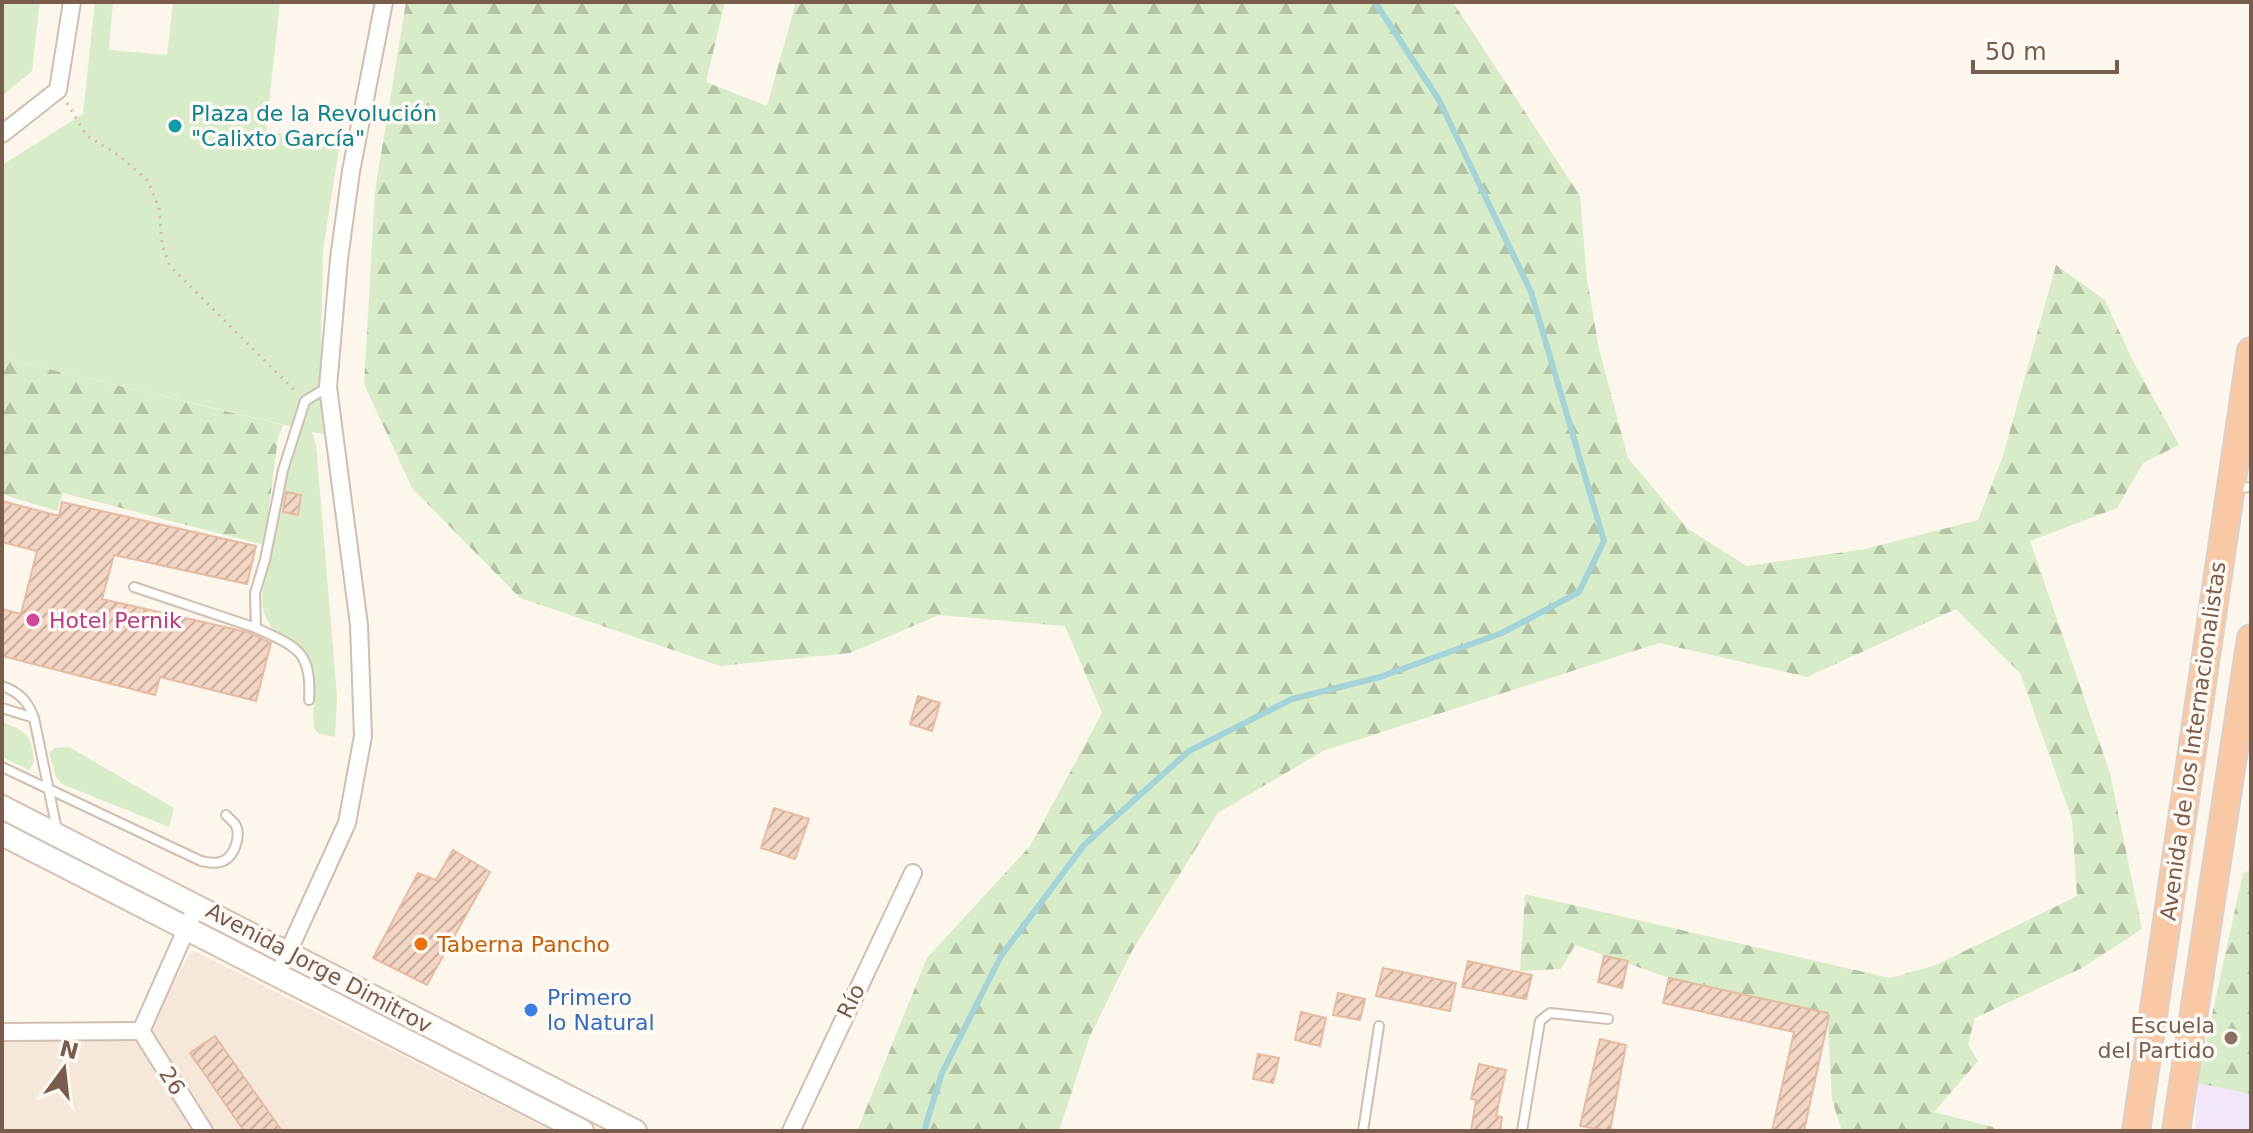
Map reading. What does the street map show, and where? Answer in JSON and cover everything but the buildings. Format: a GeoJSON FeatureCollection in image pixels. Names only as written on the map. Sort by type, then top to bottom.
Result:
{"type":"FeatureCollection","features":[{"type":"Feature","properties":{"kind":"highway","name":"Avenida de los Internacionalistas"},"geometry":{"type":"LineString","coordinates":[[2136,1131],[2241,488],[2251,351]]}},
{"type":"Feature","properties":{"kind":"highway","name":"Avenida de los Internacionalistas"},"geometry":{"type":"LineString","coordinates":[[2176,1131],[2251,638]]}},
{"type":"Feature","properties":{"kind":"main road","name":"Avenida Jorge Dimitrov"},"geometry":{"type":"LineString","coordinates":[[2,807],[197,905],[283,964],[582,1131]]}},
{"type":"Feature","properties":{"kind":"main road","name":"Avenida Jorge Dimitrov"},"geometry":{"type":"LineString","coordinates":[[2,834],[187,927],[283,964],[635,1131]]}},
{"type":"Feature","properties":{"kind":"street"},"geometry":{"type":"LineString","coordinates":[[2,134],[58,90],[72,2]]}},
{"type":"Feature","properties":{"kind":"street"},"geometry":{"type":"LineString","coordinates":[[283,964],[347,823],[363,736],[359,625],[328,387],[339,259],[351,171],[384,2]]}},
{"type":"Feature","properties":{"kind":"street","name":"Río"},"geometry":{"type":"LineString","coordinates":[[791,1131],[913,873]]}},
{"type":"Feature","properties":{"kind":"street"},"geometry":{"type":"LineString","coordinates":[[2,1032],[141,1031],[197,905]]}},
{"type":"Feature","properties":{"kind":"street","name":"26"},"geometry":{"type":"LineString","coordinates":[[141,1031],[204,1131]]}},
{"type":"Feature","properties":{"kind":"lane"},"geometry":{"type":"LineString","coordinates":[[256,628],[255,593],[265,560],[283,470],[305,401],[328,387]]}},
{"type":"Feature","properties":{"kind":"lane"},"geometry":{"type":"LineString","coordinates":[[134,587],[256,628],[294,646],[306,662],[310,678],[309,700]]}},
{"type":"Feature","properties":{"kind":"lane"},"geometry":{"type":"LineString","coordinates":[[2,686],[28,703],[34,718],[46,787],[65,866]]}},
{"type":"Feature","properties":{"kind":"lane"},"geometry":{"type":"LineString","coordinates":[[2,708],[34,718]]}},
{"type":"Feature","properties":{"kind":"lane"},"geometry":{"type":"LineString","coordinates":[[2,767],[201,861],[225,861],[235,848],[238,832],[235,823],[226,815]]}},
{"type":"Feature","properties":{"kind":"lane"},"geometry":{"type":"LineString","coordinates":[[1522,1131],[1540,1021],[1550,1013],[1608,1019]]}},
{"type":"Feature","properties":{"kind":"lane"},"geometry":{"type":"LineString","coordinates":[[1363,1131],[1379,1026]]}},
{"type":"Feature","properties":{"kind":"path"},"geometry":{"type":"LineString","coordinates":[[58,90],[86,135],[121,157],[148,181],[159,208],[162,245],[170,266],[305,401]]}},
{"type":"Feature","properties":{"kind":"shaded area"},"geometry":{"type":"Polygon","coordinates":[[[192,950],[553,1131],[2,1131],[2,1027],[145,1032],[192,950]]]}},
{"type":"Feature","properties":{"kind":"shaded area","name":"Escuela del Partido"},"geometry":{"type":"Polygon","coordinates":[[[2251,993],[2251,1131],[2195,1131],[2197,1083],[2227,994],[2251,993]]]}},
{"type":"Feature","properties":{"kind":"green space"},"geometry":{"type":"Polygon","coordinates":[[[2,2],[40,2],[32,71],[2,96],[2,2]]]}},
{"type":"Feature","properties":{"kind":"green space","name":"Plaza de la Revolución \"Calixto García\""},"geometry":{"type":"Polygon","coordinates":[[[95,2],[113,2],[109,50],[167,55],[173,2],[280,2],[266,131],[340,142],[323,250],[321,349],[328,396],[328,435],[312,432],[316,445],[337,696],[335,737],[319,734],[314,728],[311,680],[266,618],[262,603],[282,494],[302,429],[2,358],[2,165],[83,114],[95,2]]]}},
{"type":"Feature","properties":{"kind":"green space"},"geometry":{"type":"Polygon","coordinates":[[[406,2],[725,2],[706,82],[767,106],[796,2],[1453,2],[1580,196],[1587,279],[1599,349],[1628,458],[1688,529],[1747,566],[1865,549],[1978,520],[2003,456],[2056,265],[2105,300],[2131,357],[2179,445],[2143,463],[2117,508],[2030,541],[2110,773],[2142,929],[2082,968],[1975,1018],[1968,1044],[1978,1061],[1934,1112],[1993,1127],[1998,1131],[1842,1131],[1832,1100],[1827,1013],[1669,978],[1575,945],[1561,969],[1520,971],[1525,894],[1890,978],[1936,965],[2077,896],[2072,819],[2020,673],[1956,609],[1807,677],[1659,643],[1323,751],[1218,813],[1133,949],[1090,1036],[1059,1131],[857,1131],[927,958],[1030,846],[1102,713],[1065,626],[939,615],[850,653],[720,666],[520,598],[412,488],[364,384],[375,191],[406,2]]]}},
{"type":"Feature","properties":{"kind":"green space"},"geometry":{"type":"Polygon","coordinates":[[[2,358],[283,425],[278,438],[264,545],[63,493],[57,511],[2,494],[2,358]]]}},
{"type":"Feature","properties":{"kind":"green space"},"geometry":{"type":"Polygon","coordinates":[[[2,722],[22,731],[29,740],[34,762],[29,770],[2,757],[2,722]]]}},
{"type":"Feature","properties":{"kind":"green space"},"geometry":{"type":"Polygon","coordinates":[[[69,747],[174,808],[169,827],[62,784],[56,777],[49,753],[55,748],[69,747]]]}},
{"type":"Feature","properties":{"kind":"green space"},"geometry":{"type":"Polygon","coordinates":[[[2251,870],[2251,1094],[2197,1083],[2243,873],[2251,870]]]}},
{"type":"Feature","properties":{"kind":"waterway"},"geometry":{"type":"LineString","coordinates":[[924,1131],[942,1073],[1001,956],[1084,845],[1189,751],[1292,699],[1380,677],[1502,633],[1579,592],[1604,541],[1531,292],[1439,100],[1375,2]]}},
{"type":"Feature","properties":{"kind":"place","name":"Plaza de la Revolución \"Calixto García\""},"geometry":{"type":"Point","coordinates":[175,126]}},
{"type":"Feature","properties":{"kind":"place","name":"Hotel Pernik"},"geometry":{"type":"Point","coordinates":[33,620]}},
{"type":"Feature","properties":{"kind":"place","name":"Taberna Pancho"},"geometry":{"type":"Point","coordinates":[421,944]}},
{"type":"Feature","properties":{"kind":"place","name":"Primero lo Natural"},"geometry":{"type":"Point","coordinates":[531,1010]}},
{"type":"Feature","properties":{"kind":"place","name":"Escuela del Partido"},"geometry":{"type":"Point","coordinates":[2231,1038]}}]}
